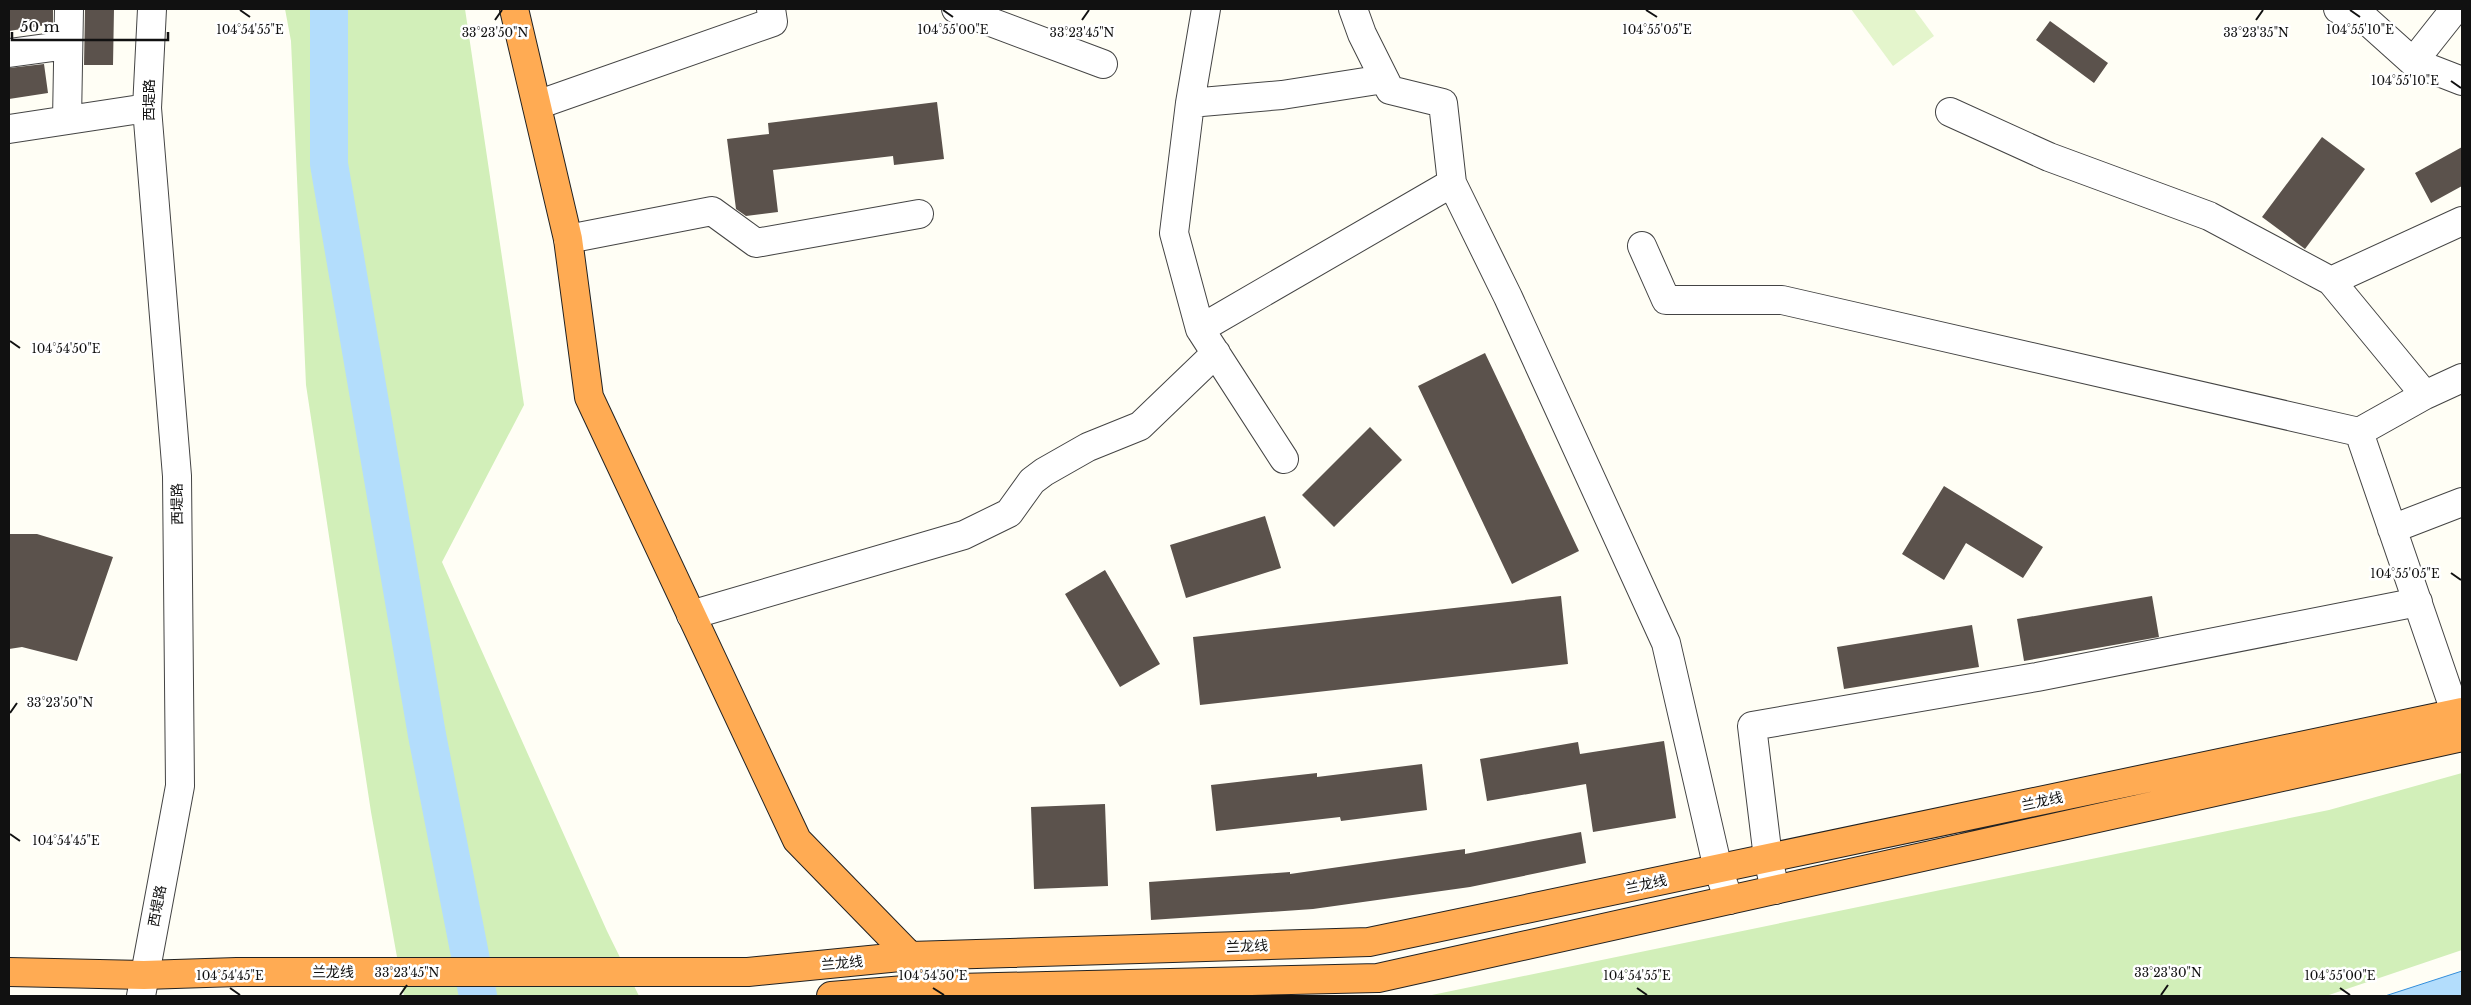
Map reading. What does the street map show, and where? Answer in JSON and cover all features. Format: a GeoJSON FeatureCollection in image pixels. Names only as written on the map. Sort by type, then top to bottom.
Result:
{"type":"FeatureCollection","features":[{"type":"Feature","properties":{"kind":"highway"},"geometry":{"type":"LineString","coordinates":[[514,9],[568,239],[589,398],[797,840],[910,956],[917,989]]}},
{"type":"Feature","properties":{"kind":"highway","name":"兰龙线"},"geometry":{"type":"LineString","coordinates":[[9,972],[142,986],[237,972],[748,972],[910,956],[1369,942],[1768,858],[2461,724]]}},
{"type":"Feature","properties":{"kind":"highway","name":"兰龙线"},"geometry":{"type":"LineString","coordinates":[[831,996],[917,989],[1378,978],[1775,890],[2461,724]]}},
{"type":"Feature","properties":{"kind":"street"},"geometry":{"type":"LineString","coordinates":[[67,120],[69,9]]}},
{"type":"Feature","properties":{"kind":"street","name":"西堤路"},"geometry":{"type":"LineString","coordinates":[[142,986],[180,786],[177,476],[147,108],[152,9]]}},
{"type":"Feature","properties":{"kind":"street"},"geometry":{"type":"LineString","coordinates":[[537,105],[772,22],[771,9]]}},
{"type":"Feature","properties":{"kind":"street"},"geometry":{"type":"LineString","coordinates":[[956,9],[1103,64]]}},
{"type":"Feature","properties":{"kind":"street"},"geometry":{"type":"LineString","coordinates":[[1206,9],[1190,103],[1174,232],[1200,329],[1284,459]]}},
{"type":"Feature","properties":{"kind":"street"},"geometry":{"type":"LineString","coordinates":[[1353,9],[1362,34],[1390,90],[1443,102],[1452,183],[1508,297],[1666,643],[1718,869],[1729,900]]}},
{"type":"Feature","properties":{"kind":"street"},"geometry":{"type":"LineString","coordinates":[[2338,9],[2364,18],[2413,62],[2462,80]]}},
{"type":"Feature","properties":{"kind":"street"},"geometry":{"type":"LineString","coordinates":[[2413,62],[2455,9]]}},
{"type":"Feature","properties":{"kind":"street"},"geometry":{"type":"LineString","coordinates":[[9,53],[68,45]]}},
{"type":"Feature","properties":{"kind":"street"},"geometry":{"type":"LineString","coordinates":[[1190,103],[1282,95],[1384,79]]}},
{"type":"Feature","properties":{"kind":"street"},"geometry":{"type":"LineString","coordinates":[[9,129],[147,108]]}},
{"type":"Feature","properties":{"kind":"street"},"geometry":{"type":"LineString","coordinates":[[1950,112],[2049,157],[2209,216],[2331,281],[2425,396]]}},
{"type":"Feature","properties":{"kind":"street"},"geometry":{"type":"LineString","coordinates":[[1200,329],[1452,183]]}},
{"type":"Feature","properties":{"kind":"street"},"geometry":{"type":"LineString","coordinates":[[568,239],[712,210],[756,243],[919,214]]}},
{"type":"Feature","properties":{"kind":"street"},"geometry":{"type":"LineString","coordinates":[[2331,281],[2462,221]]}},
{"type":"Feature","properties":{"kind":"street"},"geometry":{"type":"LineString","coordinates":[[1642,246],[1666,300],[1782,300],[2359,432],[2462,378]]}},
{"type":"Feature","properties":{"kind":"street"},"geometry":{"type":"LineString","coordinates":[[691,615],[964,535],[1009,513],[1032,481],[1088,447],[1140,426],[1216,354]]}},
{"type":"Feature","properties":{"kind":"street"},"geometry":{"type":"LineString","coordinates":[[2359,432],[2461,724]]}},
{"type":"Feature","properties":{"kind":"street"},"geometry":{"type":"LineString","coordinates":[[2392,529],[2462,502]]}},
{"type":"Feature","properties":{"kind":"street"},"geometry":{"type":"LineString","coordinates":[[1775,890],[1768,858],[1752,726],[2037,677],[2418,602]]}},
{"type":"Feature","properties":{"kind":"green space"},"geometry":{"type":"Polygon","coordinates":[[[285,9],[465,9],[524,405],[442,562],[607,931],[639,996],[404,996],[371,812],[306,385],[291,41],[285,9]]]}},
{"type":"Feature","properties":{"kind":"green space"},"geometry":{"type":"Polygon","coordinates":[[[1851,9],[1914,9],[1934,36],[1893,66],[1851,9]]]}},
{"type":"Feature","properties":{"kind":"green space"},"geometry":{"type":"Polygon","coordinates":[[[2462,773],[2462,950],[2326,996],[1427,996],[2329,810],[2462,773]]]}},
{"type":"Feature","properties":{"kind":"water"},"geometry":{"type":"Polygon","coordinates":[[[2462,971],[2462,996],[2385,996],[2462,971]]]}},
{"type":"Feature","properties":{"kind":"building"},"geometry":{"type":"Polygon","coordinates":[[[9,9],[53,9],[53,24],[9,31],[9,9]]]}},
{"type":"Feature","properties":{"kind":"building"},"geometry":{"type":"Polygon","coordinates":[[[85,9],[114,9],[113,65],[84,65],[85,9]]]}},
{"type":"Feature","properties":{"kind":"building"},"geometry":{"type":"Polygon","coordinates":[[[2050,21],[2108,63],[2094,83],[2036,40],[2050,21]]]}},
{"type":"Feature","properties":{"kind":"building"},"geometry":{"type":"Polygon","coordinates":[[[44,64],[48,93],[9,99],[9,68],[44,64]]]}},
{"type":"Feature","properties":{"kind":"building"},"geometry":{"type":"Polygon","coordinates":[[[937,102],[944,159],[894,165],[893,156],[773,170],[778,212],[746,216],[736,209],[727,139],[769,134],[768,123],[937,102]]]}},
{"type":"Feature","properties":{"kind":"building"},"geometry":{"type":"Polygon","coordinates":[[[2322,137],[2365,169],[2305,249],[2262,217],[2322,137]]]}},
{"type":"Feature","properties":{"kind":"building"},"geometry":{"type":"Polygon","coordinates":[[[2462,147],[2462,186],[2431,203],[2415,173],[2462,147]]]}},
{"type":"Feature","properties":{"kind":"building"},"geometry":{"type":"Polygon","coordinates":[[[1485,353],[1579,551],[1512,584],[1418,386],[1485,353]]]}},
{"type":"Feature","properties":{"kind":"building"},"geometry":{"type":"Polygon","coordinates":[[[1370,427],[1402,460],[1334,527],[1302,495],[1370,427]]]}},
{"type":"Feature","properties":{"kind":"building"},"geometry":{"type":"Polygon","coordinates":[[[1944,486],[2043,547],[2023,578],[1966,543],[1944,580],[1902,554],[1944,486]]]}},
{"type":"Feature","properties":{"kind":"building"},"geometry":{"type":"Polygon","coordinates":[[[1265,516],[1281,568],[1186,598],[1170,545],[1265,516]]]}},
{"type":"Feature","properties":{"kind":"building"},"geometry":{"type":"Polygon","coordinates":[[[9,534],[37,534],[113,557],[77,661],[22,647],[9,649],[9,534]]]}},
{"type":"Feature","properties":{"kind":"building"},"geometry":{"type":"Polygon","coordinates":[[[1105,570],[1160,664],[1120,687],[1065,594],[1105,570]]]}},
{"type":"Feature","properties":{"kind":"building"},"geometry":{"type":"Polygon","coordinates":[[[1561,596],[1568,664],[1200,705],[1193,637],[1561,596]]]}},
{"type":"Feature","properties":{"kind":"building"},"geometry":{"type":"Polygon","coordinates":[[[2152,596],[2159,637],[2024,661],[2017,619],[2152,596]]]}},
{"type":"Feature","properties":{"kind":"building"},"geometry":{"type":"Polygon","coordinates":[[[1972,625],[1979,667],[1844,689],[1837,647],[1972,625]]]}},
{"type":"Feature","properties":{"kind":"building"},"geometry":{"type":"Polygon","coordinates":[[[1664,741],[1676,818],[1593,832],[1586,784],[1487,801],[1480,759],[1578,742],[1580,754],[1664,741]]]}},
{"type":"Feature","properties":{"kind":"building"},"geometry":{"type":"Polygon","coordinates":[[[1422,764],[1427,810],[1341,821],[1340,817],[1216,831],[1211,785],[1317,773],[1317,777],[1422,764]]]}},
{"type":"Feature","properties":{"kind":"building"},"geometry":{"type":"Polygon","coordinates":[[[1105,804],[1108,886],[1034,889],[1031,807],[1105,804]]]}},
{"type":"Feature","properties":{"kind":"building"},"geometry":{"type":"Polygon","coordinates":[[[1581,832],[1586,863],[1470,887],[1313,909],[1151,920],[1149,882],[1290,872],[1290,874],[1465,849],[1465,854],[1581,832]]]}},
{"type":"Feature","properties":{"kind":"waterway"},"geometry":{"type":"LineString","coordinates":[[329,9],[329,164],[427,735],[478,996]]}}]}
